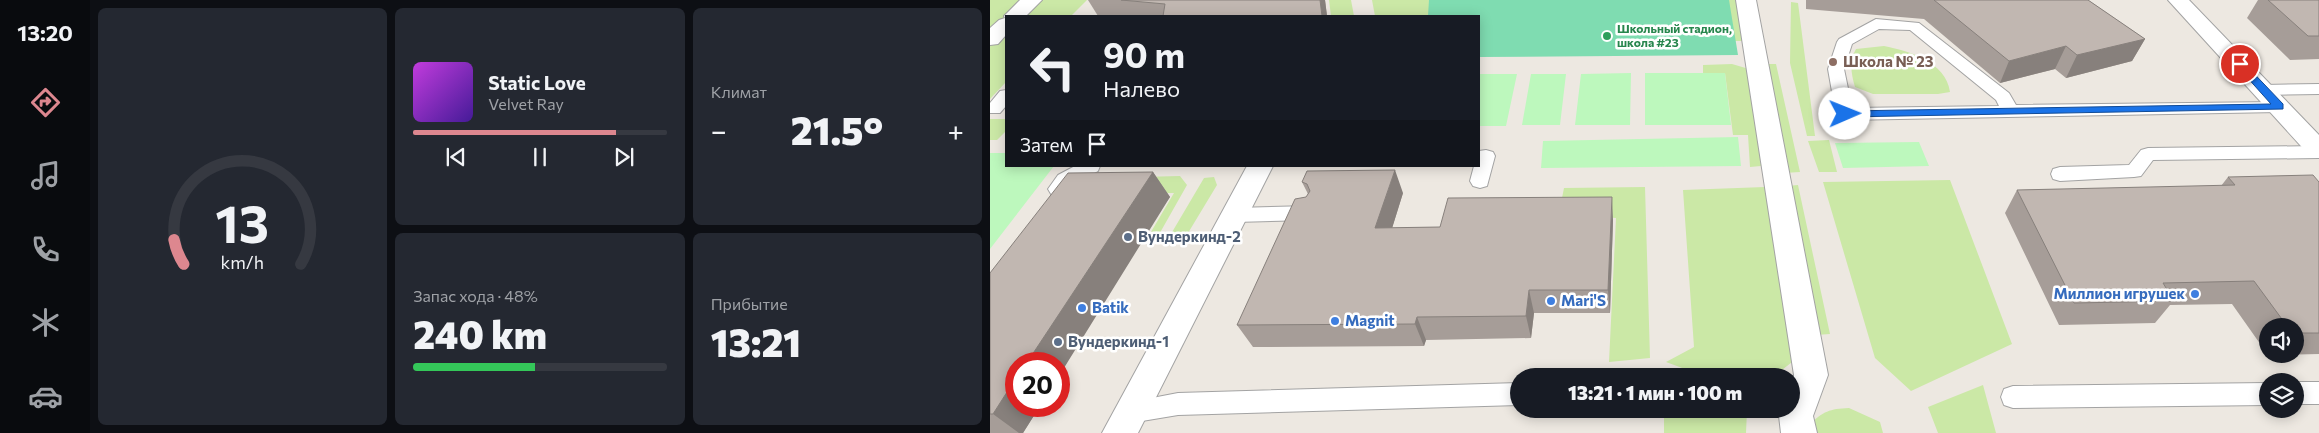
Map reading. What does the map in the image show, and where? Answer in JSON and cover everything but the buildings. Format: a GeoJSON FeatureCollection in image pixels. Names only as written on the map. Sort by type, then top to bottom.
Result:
{"type":"FeatureCollection","features":[{"type":"Feature","properties":{"kind":"street"},"geometry":{"type":"LineString","coordinates":[[1015,15],[1032,0]]}},
{"type":"Feature","properties":{"kind":"street"},"geometry":{"type":"LineString","coordinates":[[1746,0],[1811,375],[1796,416],[1799,433]]}},
{"type":"Feature","properties":{"kind":"street"},"geometry":{"type":"LineString","coordinates":[[2178,0],[2319,151]]}},
{"type":"Feature","properties":{"kind":"street"},"geometry":{"type":"LineString","coordinates":[[990,39],[1005,25]]}},
{"type":"Feature","properties":{"kind":"street"},"geometry":{"type":"LineString","coordinates":[[1125,423],[1259,167]]}},
{"type":"Feature","properties":{"kind":"lane"},"geometry":{"type":"LineString","coordinates":[[2010,112],[2004,97],[1914,26],[1876,24],[1845,42],[1836,69],[1845,114],[2010,112],[2279,107]]}},
{"type":"Feature","properties":{"kind":"lane"},"geometry":{"type":"LineString","coordinates":[[2264,90],[2319,89]]}},
{"type":"Feature","properties":{"kind":"lane"},"geometry":{"type":"LineString","coordinates":[[1005,97],[994,109],[1005,108]]}},
{"type":"Feature","properties":{"kind":"lane"},"geometry":{"type":"LineString","coordinates":[[2060,174],[2134,171],[2148,154],[2319,151]]}},
{"type":"Feature","properties":{"kind":"lane"},"geometry":{"type":"LineString","coordinates":[[1480,156],[1486,156],[1480,182]]}},
{"type":"Feature","properties":{"kind":"lane"},"geometry":{"type":"LineString","coordinates":[[1047,203],[1065,180],[1089,167]]}},
{"type":"Feature","properties":{"kind":"lane"},"geometry":{"type":"LineString","coordinates":[[1235,215],[1310,213]]}},
{"type":"Feature","properties":{"kind":"lane"},"geometry":{"type":"LineString","coordinates":[[2304,394],[2319,393]]}},
{"type":"Feature","properties":{"kind":"lane"},"geometry":{"type":"LineString","coordinates":[[1125,423],[1178,404],[1510,394]]}},
{"type":"Feature","properties":{"kind":"lane"},"geometry":{"type":"LineString","coordinates":[[2013,397],[2259,394]]}},
{"type":"Feature","properties":{"kind":"green space"},"geometry":{"type":"Polygon","coordinates":[[[990,0],[1026,0],[1010,15],[1005,15],[1005,20],[990,34],[990,0]]]}},
{"type":"Feature","properties":{"kind":"green space"},"geometry":{"type":"Polygon","coordinates":[[[1039,0],[1087,0],[1072,15],[1023,15],[1039,0]]]}},
{"type":"Feature","properties":{"kind":"green space"},"geometry":{"type":"Polygon","coordinates":[[[1329,0],[1351,0],[1354,15],[1331,15],[1329,0]]]}},
{"type":"Feature","properties":{"kind":"green space"},"geometry":{"type":"Polygon","coordinates":[[[1372,0],[1448,0],[1442,15],[1375,15],[1372,0]]]}},
{"type":"Feature","properties":{"kind":"green space","name":"Школьный стадион, школа #23"},"geometry":{"type":"Polygon","coordinates":[[[1429,0],[1729,0],[1738,55],[1480,57],[1480,15],[1428,15],[1429,0]]]}},
{"type":"Feature","properties":{"kind":"green space"},"geometry":{"type":"Polygon","coordinates":[[[1714,0],[1738,0],[1746,41],[1721,41],[1714,0]]]}},
{"type":"Feature","properties":{"kind":"green space"},"geometry":{"type":"Polygon","coordinates":[[[1791,2],[1798,3],[1815,136],[1807,136],[1790,63],[1791,2]]]}},
{"type":"Feature","properties":{"kind":"green space"},"geometry":{"type":"Polygon","coordinates":[[[1005,32],[1005,83],[990,99],[990,46],[1005,32]]]}},
{"type":"Feature","properties":{"kind":"green space"},"geometry":{"type":"Polygon","coordinates":[[[1884,46],[1915,55],[1934,66],[1942,73],[1950,92],[1938,94],[1873,94],[1855,87],[1851,67],[1856,49],[1884,46]]]}},
{"type":"Feature","properties":{"kind":"green space"},"geometry":{"type":"Polygon","coordinates":[[[1732,64],[1749,69],[1761,166],[1750,167],[1748,135],[1733,135],[1725,73],[1703,73],[1703,65],[1732,64]]]}},
{"type":"Feature","properties":{"kind":"green space"},"geometry":{"type":"Polygon","coordinates":[[[1762,64],[1776,64],[1800,172],[1784,173],[1762,64]]]}},
{"type":"Feature","properties":{"kind":"green space"},"geometry":{"type":"Polygon","coordinates":[[[1631,73],[1630,125],[1575,125],[1581,74],[1631,73]]]}},
{"type":"Feature","properties":{"kind":"green space"},"geometry":{"type":"Polygon","coordinates":[[[1645,73],[1725,73],[1731,125],[1645,125],[1645,73]]]}},
{"type":"Feature","properties":{"kind":"green space"},"geometry":{"type":"Polygon","coordinates":[[[1480,74],[1517,74],[1506,126],[1480,126],[1480,74]]]}},
{"type":"Feature","properties":{"kind":"green space"},"geometry":{"type":"Polygon","coordinates":[[[1531,74],[1566,74],[1560,125],[1522,125],[1531,74]]]}},
{"type":"Feature","properties":{"kind":"green space"},"geometry":{"type":"Polygon","coordinates":[[[990,119],[1005,119],[1005,132],[997,140],[990,140],[990,119]]]}},
{"type":"Feature","properties":{"kind":"green space"},"geometry":{"type":"Polygon","coordinates":[[[1738,137],[1741,166],[1541,168],[1543,141],[1738,137]]]}},
{"type":"Feature","properties":{"kind":"green space"},"geometry":{"type":"Polygon","coordinates":[[[1829,140],[1837,172],[1819,172],[1808,141],[1829,140]]]}},
{"type":"Feature","properties":{"kind":"green space"},"geometry":{"type":"Polygon","coordinates":[[[1919,142],[1929,166],[1843,168],[1835,143],[1919,142]]]}},
{"type":"Feature","properties":{"kind":"green space"},"geometry":{"type":"Polygon","coordinates":[[[990,153],[1005,153],[1005,167],[1053,167],[990,249],[990,153]]]}},
{"type":"Feature","properties":{"kind":"green space"},"geometry":{"type":"Polygon","coordinates":[[[1180,176],[1187,185],[1157,238],[1148,237],[1174,193],[1088,194],[1099,178],[1180,176]]]}},
{"type":"Feature","properties":{"kind":"green space"},"geometry":{"type":"Polygon","coordinates":[[[1214,177],[1217,185],[1185,238],[1168,239],[1204,178],[1214,177]]]}},
{"type":"Feature","properties":{"kind":"green space"},"geometry":{"type":"Polygon","coordinates":[[[1950,180],[2012,344],[1911,391],[1875,358],[1823,182],[1950,180]]]}},
{"type":"Feature","properties":{"kind":"green space"},"geometry":{"type":"Polygon","coordinates":[[[1798,185],[1830,334],[1816,335],[1787,186],[1798,185]]]}},
{"type":"Feature","properties":{"kind":"green space"},"geometry":{"type":"Polygon","coordinates":[[[1645,187],[1650,358],[1609,362],[1616,218],[1559,213],[1564,188],[1645,187]]]}},
{"type":"Feature","properties":{"kind":"green space"},"geometry":{"type":"Polygon","coordinates":[[[1765,187],[1796,359],[1784,368],[1682,368],[1666,362],[1694,347],[1683,190],[1765,187]]]}},
{"type":"Feature","properties":{"kind":"green space"},"geometry":{"type":"Polygon","coordinates":[[[1983,385],[1996,433],[1938,433],[1928,407],[1983,385]]]}},
{"type":"Feature","properties":{"kind":"green space"},"geometry":{"type":"Polygon","coordinates":[[[1849,408],[1880,422],[1883,433],[1810,433],[1809,425],[1823,414],[1836,409],[1849,408]]]}},
{"type":"Feature","properties":{"kind":"green space"},"geometry":{"type":"Polygon","coordinates":[[[1664,418],[1747,418],[1746,433],[1664,433],[1664,418]]]}},
{"type":"Feature","properties":{"kind":"place","name":"Школьный стадион, школа #23"},"geometry":{"type":"Point","coordinates":[1607,36]}},
{"type":"Feature","properties":{"kind":"place","name":"Школа № 23"},"geometry":{"type":"Point","coordinates":[1833,62]}},
{"type":"Feature","properties":{"kind":"place","name":"Вундеркинд-2"},"geometry":{"type":"Point","coordinates":[1128,237]}},
{"type":"Feature","properties":{"kind":"place","name":"Миллион игрушек"},"geometry":{"type":"Point","coordinates":[2195,294]}},
{"type":"Feature","properties":{"kind":"place","name":"Mari'S"},"geometry":{"type":"Point","coordinates":[1551,301]}},
{"type":"Feature","properties":{"kind":"place","name":"Batik"},"geometry":{"type":"Point","coordinates":[1082,308]}},
{"type":"Feature","properties":{"kind":"place","name":"Magnit"},"geometry":{"type":"Point","coordinates":[1335,321]}},
{"type":"Feature","properties":{"kind":"place","name":"Вундеркинд-1"},"geometry":{"type":"Point","coordinates":[1058,342]}},
{"type":"Feature","properties":{"kind":"route"},"geometry":{"type":"LineString","coordinates":[[1845,114],[2279,107],[2240,64]]}}]}
